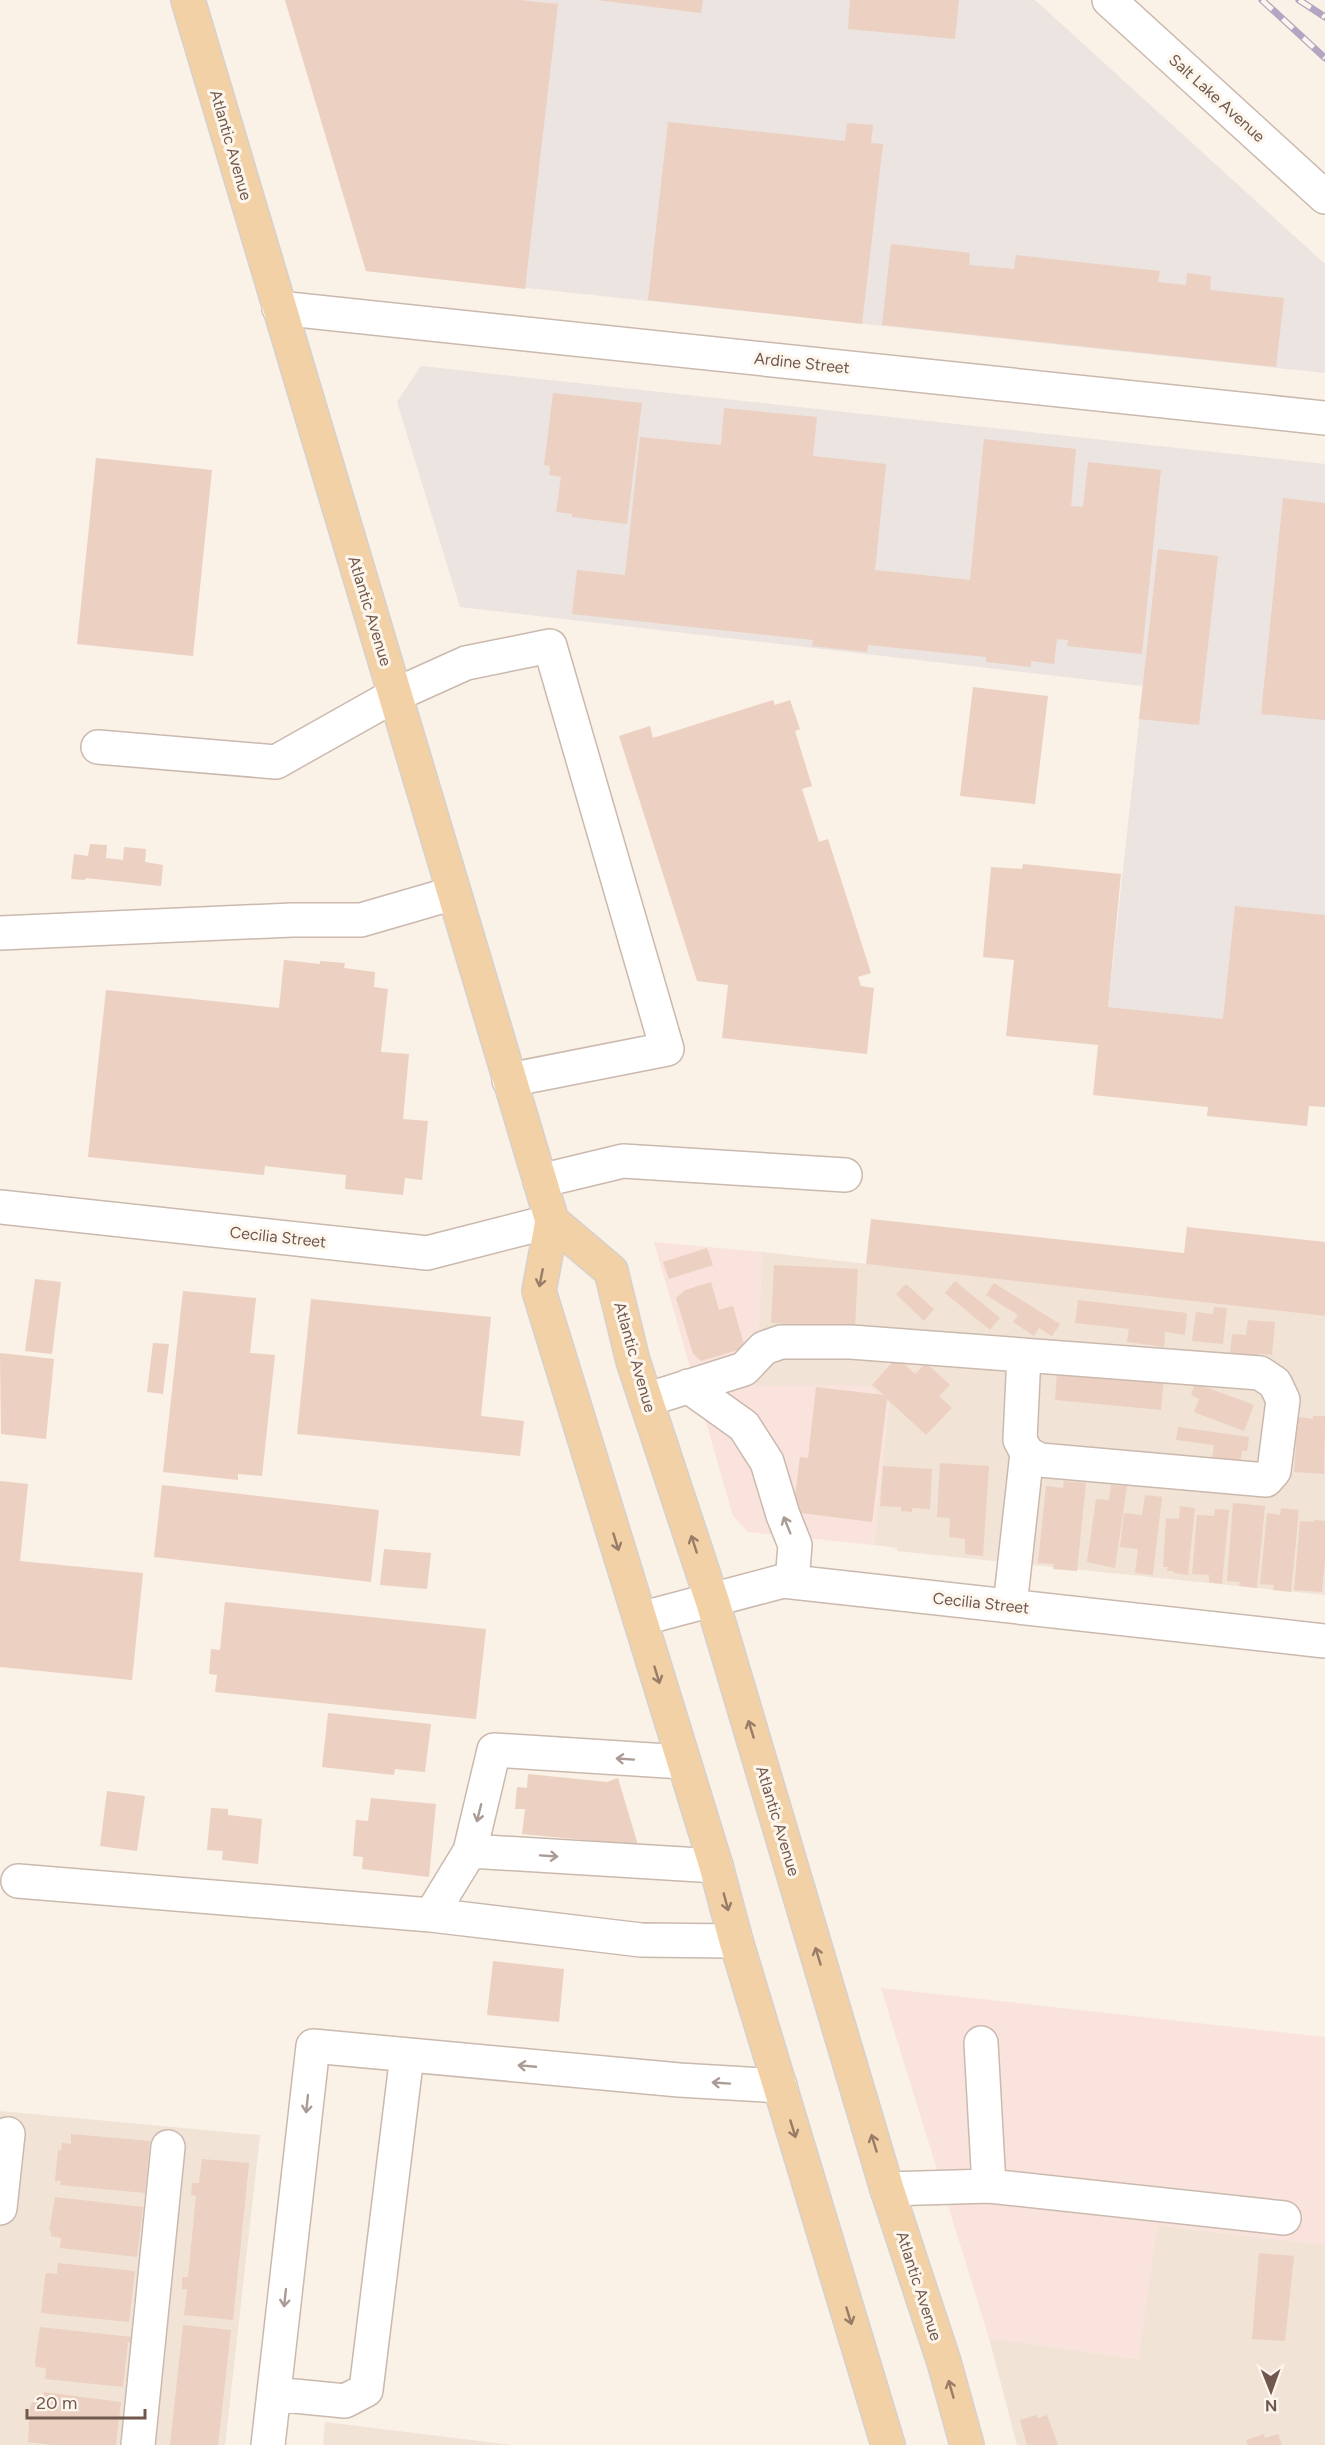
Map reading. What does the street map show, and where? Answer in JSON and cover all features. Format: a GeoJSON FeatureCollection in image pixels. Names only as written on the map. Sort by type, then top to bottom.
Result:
{"type":"FeatureCollection","features":[{"type":"Feature","properties":{"kind":"main road","name":"Atlantic Avenue"},"geometry":{"type":"LineString","coordinates":[[188,0],[552,1221],[539,1291],[716,1866],[736,1941],[888,2445]]}},
{"type":"Feature","properties":{"kind":"main road","name":"Atlantic Avenue"},"geometry":{"type":"LineString","coordinates":[[552,1221],[611,1271],[633,1361],[712,1600],[887,2188],[944,2362],[967,2445]]}},
{"type":"Feature","properties":{"kind":"street","name":"Salt Lake Avenue"},"geometry":{"type":"LineString","coordinates":[[1109,0],[1325,197]]}},
{"type":"Feature","properties":{"kind":"street","name":"Ardine Street"},"geometry":{"type":"LineString","coordinates":[[279,308],[1325,418]]}},
{"type":"Feature","properties":{"kind":"street"},"geometry":{"type":"LineString","coordinates":[[98,747],[276,762],[395,695],[473,660],[550,646],[667,1049],[510,1080]]}},
{"type":"Feature","properties":{"kind":"street"},"geometry":{"type":"LineString","coordinates":[[0,933],[292,920],[361,920],[454,893]]}},
{"type":"Feature","properties":{"kind":"street"},"geometry":{"type":"LineString","coordinates":[[540,1181],[623,1161],[845,1175]]}},
{"type":"Feature","properties":{"kind":"street","name":"Cecilia Street"},"geometry":{"type":"LineString","coordinates":[[0,1207],[427,1253],[552,1221]]}},
{"type":"Feature","properties":{"kind":"street"},"geometry":{"type":"LineString","coordinates":[[646,1400],[744,1369],[764,1348],[781,1342],[850,1342],[1024,1355],[1260,1373],[1275,1383],[1283,1400],[1274,1471],[1266,1480],[1040,1460],[1027,1453],[1020,1440],[1024,1355]]}},
{"type":"Feature","properties":{"kind":"street"},"geometry":{"type":"LineString","coordinates":[[688,1386],[744,1426],[767,1462],[795,1545],[792,1582]]}},
{"type":"Feature","properties":{"kind":"street"},"geometry":{"type":"LineString","coordinates":[[1010,1606],[1027,1453]]}},
{"type":"Feature","properties":{"kind":"street","name":"Cecilia Street"},"geometry":{"type":"LineString","coordinates":[[640,1619],[783,1581],[1325,1641]]}},
{"type":"Feature","properties":{"kind":"street"},"geometry":{"type":"LineString","coordinates":[[431,1915],[470,1851],[494,1750],[683,1762]]}},
{"type":"Feature","properties":{"kind":"street"},"geometry":{"type":"LineString","coordinates":[[470,1851],[716,1866]]}},
{"type":"Feature","properties":{"kind":"street"},"geometry":{"type":"LineString","coordinates":[[18,1881],[431,1915],[641,1940],[736,1941]]}},
{"type":"Feature","properties":{"kind":"street"},"geometry":{"type":"LineString","coordinates":[[981,2043],[989,2186]]}},
{"type":"Feature","properties":{"kind":"street"},"geometry":{"type":"LineString","coordinates":[[268,2445],[313,2046],[679,2080],[780,2085]]}},
{"type":"Feature","properties":{"kind":"street"},"geometry":{"type":"LineString","coordinates":[[274,2394],[345,2401],[366,2390],[407,2055]]}},
{"type":"Feature","properties":{"kind":"street"},"geometry":{"type":"LineString","coordinates":[[0,2208],[8,2134]]}},
{"type":"Feature","properties":{"kind":"street"},"geometry":{"type":"LineString","coordinates":[[138,2445],[168,2147]]}},
{"type":"Feature","properties":{"kind":"street"},"geometry":{"type":"LineString","coordinates":[[887,2188],[989,2186],[1284,2218]]}},
{"type":"Feature","properties":{"kind":"shaded area"},"geometry":{"type":"Polygon","coordinates":[[[285,0],[1035,0],[1325,264],[1325,373],[366,271],[285,0]]]}},
{"type":"Feature","properties":{"kind":"shaded area"},"geometry":{"type":"Polygon","coordinates":[[[421,366],[1325,464],[1325,1030],[1108,1007],[1143,686],[460,607],[397,402],[421,366]]]}},
{"type":"Feature","properties":{"kind":"shaded area"},"geometry":{"type":"Polygon","coordinates":[[[654,1242],[762,1252],[756,1386],[869,1385],[889,1403],[874,1545],[748,1532],[733,1516],[654,1242]]]}},
{"type":"Feature","properties":{"kind":"shaded area"},"geometry":{"type":"Polygon","coordinates":[[[762,1252],[1325,1316],[1325,1595],[897,1551],[897,1548],[874,1545],[889,1403],[756,1387],[762,1252]]]}},
{"type":"Feature","properties":{"kind":"shaded area"},"geometry":{"type":"Polygon","coordinates":[[[881,1988],[1325,2037],[1325,2245],[1157,2225],[1139,2359],[989,2338],[881,1988]]]}},
{"type":"Feature","properties":{"kind":"shaded area"},"geometry":{"type":"Polygon","coordinates":[[[0,2111],[260,2135],[225,2445],[0,2445],[0,2111]]]}},
{"type":"Feature","properties":{"kind":"shaded area"},"geometry":{"type":"Polygon","coordinates":[[[1157,2225],[1325,2245],[1325,2445],[1017,2445],[989,2338],[1138,2359],[1157,2225]]]}},
{"type":"Feature","properties":{"kind":"shaded area"},"geometry":{"type":"Polygon","coordinates":[[[325,2422],[513,2445],[323,2445],[325,2422]]]}},
{"type":"Feature","properties":{"kind":"building"},"geometry":{"type":"Polygon","coordinates":[[[285,0],[520,0],[558,4],[525,289],[366,271],[285,0]]]}},
{"type":"Feature","properties":{"kind":"building"},"geometry":{"type":"Polygon","coordinates":[[[597,0],[703,0],[701,13],[597,0]]]}},
{"type":"Feature","properties":{"kind":"building"},"geometry":{"type":"Polygon","coordinates":[[[850,0],[959,0],[955,39],[848,29],[850,0]]]}},
{"type":"Feature","properties":{"kind":"building"},"geometry":{"type":"Polygon","coordinates":[[[668,122],[845,141],[847,123],[873,125],[871,143],[883,144],[862,324],[648,300],[668,122]]]}},
{"type":"Feature","properties":{"kind":"building"},"geometry":{"type":"Polygon","coordinates":[[[891,244],[970,253],[969,265],[1014,269],[1016,255],[1160,271],[1158,282],[1186,285],[1187,273],[1211,276],[1210,290],[1284,298],[1276,367],[882,325],[891,244]]]}},
{"type":"Feature","properties":{"kind":"building"},"geometry":{"type":"Polygon","coordinates":[[[553,393],[642,403],[627,524],[572,517],[572,514],[556,512],[561,477],[549,475],[550,466],[544,465],[553,393]]]}},
{"type":"Feature","properties":{"kind":"building"},"geometry":{"type":"Polygon","coordinates":[[[724,408],[817,417],[813,456],[886,464],[875,570],[970,580],[984,439],[1076,449],[1071,506],[1083,507],[1088,462],[1161,470],[1142,654],[1067,646],[1068,640],[1057,639],[1054,664],[1031,661],[1031,667],[986,662],[986,657],[868,645],[867,652],[812,646],[813,640],[572,614],[577,570],[625,575],[640,437],[721,445],[724,408]]]}},
{"type":"Feature","properties":{"kind":"building"},"geometry":{"type":"Polygon","coordinates":[[[96,458],[212,470],[193,656],[77,644],[96,458]]]}},
{"type":"Feature","properties":{"kind":"building"},"geometry":{"type":"Polygon","coordinates":[[[1283,498],[1325,503],[1325,720],[1261,714],[1283,498]]]}},
{"type":"Feature","properties":{"kind":"building"},"geometry":{"type":"Polygon","coordinates":[[[1158,549],[1218,556],[1199,725],[1139,719],[1158,549]]]}},
{"type":"Feature","properties":{"kind":"building"},"geometry":{"type":"Polygon","coordinates":[[[973,687],[1048,696],[1035,804],[960,796],[973,687]]]}},
{"type":"Feature","properties":{"kind":"building"},"geometry":{"type":"Polygon","coordinates":[[[773,700],[775,705],[790,700],[800,729],[795,731],[812,786],[802,789],[819,842],[828,839],[871,973],[858,977],[861,986],[874,988],[867,1054],[722,1038],[728,985],[697,981],[619,736],[650,726],[653,738],[773,700]]]}},
{"type":"Feature","properties":{"kind":"building"},"geometry":{"type":"Polygon","coordinates":[[[90,844],[107,845],[106,858],[123,860],[124,847],[146,849],[145,862],[163,865],[161,886],[86,878],[85,880],[71,879],[74,854],[88,856],[90,844]]]}},
{"type":"Feature","properties":{"kind":"building"},"geometry":{"type":"Polygon","coordinates":[[[1023,864],[1121,874],[1108,1007],[1223,1019],[1235,906],[1325,915],[1325,1107],[1309,1106],[1307,1126],[1207,1116],[1208,1107],[1093,1095],[1098,1045],[1006,1036],[1014,960],[983,957],[991,867],[1022,869],[1023,864]]]}},
{"type":"Feature","properties":{"kind":"building"},"geometry":{"type":"Polygon","coordinates":[[[284,960],[320,964],[320,961],[345,963],[344,968],[375,972],[374,987],[388,989],[381,1052],[409,1054],[403,1119],[428,1121],[422,1180],[405,1178],[403,1195],[345,1189],[346,1175],[265,1166],[264,1175],[88,1157],[106,990],[279,1008],[284,960]]]}},
{"type":"Feature","properties":{"kind":"building"},"geometry":{"type":"Polygon","coordinates":[[[871,1219],[1184,1253],[1187,1227],[1325,1242],[1325,1316],[866,1264],[871,1219]]]}},
{"type":"Feature","properties":{"kind":"building"},"geometry":{"type":"Polygon","coordinates":[[[707,1248],[713,1265],[669,1279],[663,1262],[707,1248]]]}},
{"type":"Feature","properties":{"kind":"building"},"geometry":{"type":"Polygon","coordinates":[[[774,1265],[858,1269],[855,1327],[771,1323],[774,1265]]]}},
{"type":"Feature","properties":{"kind":"building"},"geometry":{"type":"Polygon","coordinates":[[[35,1279],[61,1282],[52,1354],[25,1351],[35,1279]]]}},
{"type":"Feature","properties":{"kind":"building"},"geometry":{"type":"Polygon","coordinates":[[[955,1281],[1000,1318],[990,1330],[945,1293],[955,1281]]]}},
{"type":"Feature","properties":{"kind":"building"},"geometry":{"type":"Polygon","coordinates":[[[711,1282],[719,1310],[733,1306],[745,1348],[701,1361],[693,1354],[676,1298],[685,1290],[711,1282]]]}},
{"type":"Feature","properties":{"kind":"building"},"geometry":{"type":"Polygon","coordinates":[[[994,1283],[1060,1324],[1052,1336],[1039,1328],[1034,1336],[1013,1322],[1018,1315],[986,1295],[994,1283]]]}},
{"type":"Feature","properties":{"kind":"building"},"geometry":{"type":"Polygon","coordinates":[[[906,1284],[934,1309],[924,1321],[896,1294],[906,1284]]]}},
{"type":"Feature","properties":{"kind":"building"},"geometry":{"type":"Polygon","coordinates":[[[183,1291],[256,1298],[250,1353],[275,1355],[262,1476],[238,1474],[238,1480],[163,1472],[183,1291]]]}},
{"type":"Feature","properties":{"kind":"building"},"geometry":{"type":"Polygon","coordinates":[[[311,1299],[491,1317],[481,1416],[524,1421],[520,1456],[297,1434],[311,1299]]]}},
{"type":"Feature","properties":{"kind":"building"},"geometry":{"type":"Polygon","coordinates":[[[1078,1300],[1187,1313],[1185,1335],[1165,1332],[1164,1347],[1127,1342],[1129,1329],[1075,1323],[1078,1300]]]}},
{"type":"Feature","properties":{"kind":"building"},"geometry":{"type":"Polygon","coordinates":[[[1214,1307],[1227,1308],[1223,1344],[1192,1341],[1196,1312],[1213,1314],[1214,1307]]]}},
{"type":"Feature","properties":{"kind":"building"},"geometry":{"type":"Polygon","coordinates":[[[1248,1320],[1275,1322],[1272,1355],[1258,1354],[1257,1358],[1230,1355],[1232,1334],[1246,1335],[1248,1320]]]}},
{"type":"Feature","properties":{"kind":"building"},"geometry":{"type":"Polygon","coordinates":[[[153,1343],[169,1344],[163,1394],[147,1392],[153,1343]]]}},
{"type":"Feature","properties":{"kind":"building"},"geometry":{"type":"Polygon","coordinates":[[[0,1353],[54,1359],[46,1439],[1,1434],[0,1353]]]}},
{"type":"Feature","properties":{"kind":"building"},"geometry":{"type":"Polygon","coordinates":[[[897,1357],[915,1374],[926,1363],[950,1385],[939,1396],[952,1408],[926,1435],[887,1399],[872,1522],[793,1512],[800,1457],[808,1458],[816,1387],[884,1395],[872,1385],[897,1357]]]}},
{"type":"Feature","properties":{"kind":"building"},"geometry":{"type":"Polygon","coordinates":[[[1057,1373],[1115,1379],[1115,1374],[1164,1379],[1161,1410],[1055,1400],[1057,1373]]]}},
{"type":"Feature","properties":{"kind":"building"},"geometry":{"type":"Polygon","coordinates":[[[1195,1383],[1254,1405],[1244,1431],[1194,1412],[1199,1399],[1191,1395],[1195,1383]]]}},
{"type":"Feature","properties":{"kind":"building"},"geometry":{"type":"Polygon","coordinates":[[[1313,1416],[1325,1416],[1324,1474],[1294,1472],[1298,1417],[1313,1419],[1313,1416]]]}},
{"type":"Feature","properties":{"kind":"building"},"geometry":{"type":"Polygon","coordinates":[[[1178,1427],[1249,1437],[1247,1451],[1242,1451],[1240,1464],[1212,1460],[1214,1445],[1176,1440],[1178,1427]]]}},
{"type":"Feature","properties":{"kind":"building"},"geometry":{"type":"Polygon","coordinates":[[[940,1463],[989,1466],[983,1556],[965,1554],[965,1539],[949,1537],[950,1518],[937,1517],[940,1463]]]}},
{"type":"Feature","properties":{"kind":"building"},"geometry":{"type":"Polygon","coordinates":[[[883,1466],[932,1469],[930,1509],[912,1508],[912,1512],[901,1511],[901,1507],[880,1506],[883,1466]]]}},
{"type":"Feature","properties":{"kind":"building"},"geometry":{"type":"Polygon","coordinates":[[[0,1481],[28,1484],[20,1561],[143,1573],[132,1680],[0,1667],[0,1481]]]}},
{"type":"Feature","properties":{"kind":"building"},"geometry":{"type":"Polygon","coordinates":[[[1064,1481],[1086,1483],[1077,1571],[1053,1569],[1054,1564],[1038,1563],[1046,1486],[1063,1488],[1064,1481]]]}},
{"type":"Feature","properties":{"kind":"building"},"geometry":{"type":"Polygon","coordinates":[[[162,1485],[379,1510],[371,1582],[154,1557],[162,1485]]]}},
{"type":"Feature","properties":{"kind":"building"},"geometry":{"type":"Polygon","coordinates":[[[1111,1485],[1127,1486],[1115,1568],[1087,1562],[1096,1499],[1109,1500],[1111,1485]]]}},
{"type":"Feature","properties":{"kind":"building"},"geometry":{"type":"Polygon","coordinates":[[[1145,1495],[1162,1497],[1153,1575],[1135,1573],[1138,1549],[1120,1547],[1124,1513],[1142,1515],[1145,1495]]]}},
{"type":"Feature","properties":{"kind":"building"},"geometry":{"type":"Polygon","coordinates":[[[1233,1503],[1265,1506],[1257,1588],[1239,1586],[1240,1582],[1227,1581],[1233,1503]]]}},
{"type":"Feature","properties":{"kind":"building"},"geometry":{"type":"Polygon","coordinates":[[[1180,1506],[1195,1508],[1188,1575],[1167,1571],[1168,1567],[1163,1567],[1166,1518],[1179,1519],[1180,1506]]]}},
{"type":"Feature","properties":{"kind":"building"},"geometry":{"type":"Polygon","coordinates":[[[1281,1508],[1299,1510],[1291,1592],[1273,1590],[1274,1585],[1260,1584],[1267,1513],[1280,1515],[1281,1508]]]}},
{"type":"Feature","properties":{"kind":"building"},"geometry":{"type":"Polygon","coordinates":[[[1215,1509],[1229,1510],[1222,1584],[1209,1582],[1209,1575],[1192,1574],[1197,1515],[1214,1516],[1215,1509]]]}},
{"type":"Feature","properties":{"kind":"building"},"geometry":{"type":"Polygon","coordinates":[[[1314,1520],[1325,1521],[1322,1592],[1294,1590],[1300,1521],[1314,1522],[1314,1520]]]}},
{"type":"Feature","properties":{"kind":"building"},"geometry":{"type":"Polygon","coordinates":[[[384,1549],[431,1553],[427,1589],[380,1585],[384,1549]]]}},
{"type":"Feature","properties":{"kind":"building"},"geometry":{"type":"Polygon","coordinates":[[[225,1602],[486,1629],[476,1719],[215,1692],[217,1675],[209,1674],[211,1649],[220,1650],[225,1602]]]}},
{"type":"Feature","properties":{"kind":"building"},"geometry":{"type":"Polygon","coordinates":[[[328,1713],[431,1724],[425,1772],[395,1769],[394,1775],[322,1767],[328,1713]]]}},
{"type":"Feature","properties":{"kind":"building"},"geometry":{"type":"Polygon","coordinates":[[[528,1774],[607,1782],[618,1778],[638,1845],[522,1834],[525,1809],[515,1809],[517,1787],[527,1788],[528,1774]]]}},
{"type":"Feature","properties":{"kind":"building"},"geometry":{"type":"Polygon","coordinates":[[[107,1791],[145,1796],[137,1851],[100,1846],[107,1791]]]}},
{"type":"Feature","properties":{"kind":"building"},"geometry":{"type":"Polygon","coordinates":[[[371,1798],[436,1804],[429,1877],[362,1869],[363,1857],[353,1856],[356,1820],[368,1821],[371,1798]]]}},
{"type":"Feature","properties":{"kind":"building"},"geometry":{"type":"Polygon","coordinates":[[[211,1808],[228,1809],[228,1815],[262,1819],[258,1864],[222,1860],[223,1851],[207,1850],[211,1808]]]}},
{"type":"Feature","properties":{"kind":"building"},"geometry":{"type":"Polygon","coordinates":[[[493,1961],[564,1969],[559,2022],[487,2015],[493,1961]]]}},
{"type":"Feature","properties":{"kind":"building"},"geometry":{"type":"Polygon","coordinates":[[[71,2134],[150,2141],[145,2193],[60,2185],[61,2181],[55,2181],[58,2150],[61,2151],[62,2143],[71,2144],[71,2134]]]}},
{"type":"Feature","properties":{"kind":"building"},"geometry":{"type":"Polygon","coordinates":[[[202,2159],[249,2163],[233,2320],[184,2315],[187,2289],[182,2289],[182,2277],[188,2277],[196,2196],[191,2195],[192,2183],[199,2183],[202,2159]]]}},
{"type":"Feature","properties":{"kind":"building"},"geometry":{"type":"Polygon","coordinates":[[[55,2197],[143,2207],[137,2257],[60,2248],[61,2238],[51,2236],[51,2231],[49,2231],[55,2197]]]}},
{"type":"Feature","properties":{"kind":"building"},"geometry":{"type":"Polygon","coordinates":[[[1259,2253],[1294,2256],[1285,2341],[1252,2339],[1259,2253]]]}},
{"type":"Feature","properties":{"kind":"building"},"geometry":{"type":"Polygon","coordinates":[[[58,2263],[135,2271],[129,2322],[41,2313],[46,2273],[57,2274],[58,2263]]]}},
{"type":"Feature","properties":{"kind":"building"},"geometry":{"type":"Polygon","coordinates":[[[183,2325],[231,2330],[218,2445],[170,2445],[183,2325]]]}},
{"type":"Feature","properties":{"kind":"building"},"geometry":{"type":"Polygon","coordinates":[[[40,2327],[132,2337],[131,2343],[128,2342],[123,2387],[45,2379],[46,2368],[36,2367],[35,2361],[40,2327]]]}},
{"type":"Feature","properties":{"kind":"building"},"geometry":{"type":"Polygon","coordinates":[[[44,2392],[121,2402],[116,2445],[53,2445],[28,2442],[30,2407],[32,2402],[43,2403],[44,2392]]]}},
{"type":"Feature","properties":{"kind":"building"},"geometry":{"type":"Polygon","coordinates":[[[1036,2415],[1038,2418],[1047,2415],[1058,2445],[1027,2445],[1020,2420],[1036,2415]]]}},
{"type":"Feature","properties":{"kind":"building"},"geometry":{"type":"Polygon","coordinates":[[[1264,2434],[1265,2438],[1278,2434],[1282,2445],[1248,2445],[1246,2440],[1264,2434]]]}},
{"type":"Feature","properties":{"kind":"railway"},"geometry":{"type":"LineString","coordinates":[[1262,0],[1325,58]]}},
{"type":"Feature","properties":{"kind":"railway"},"geometry":{"type":"LineString","coordinates":[[1299,0],[1325,17]]}}]}
